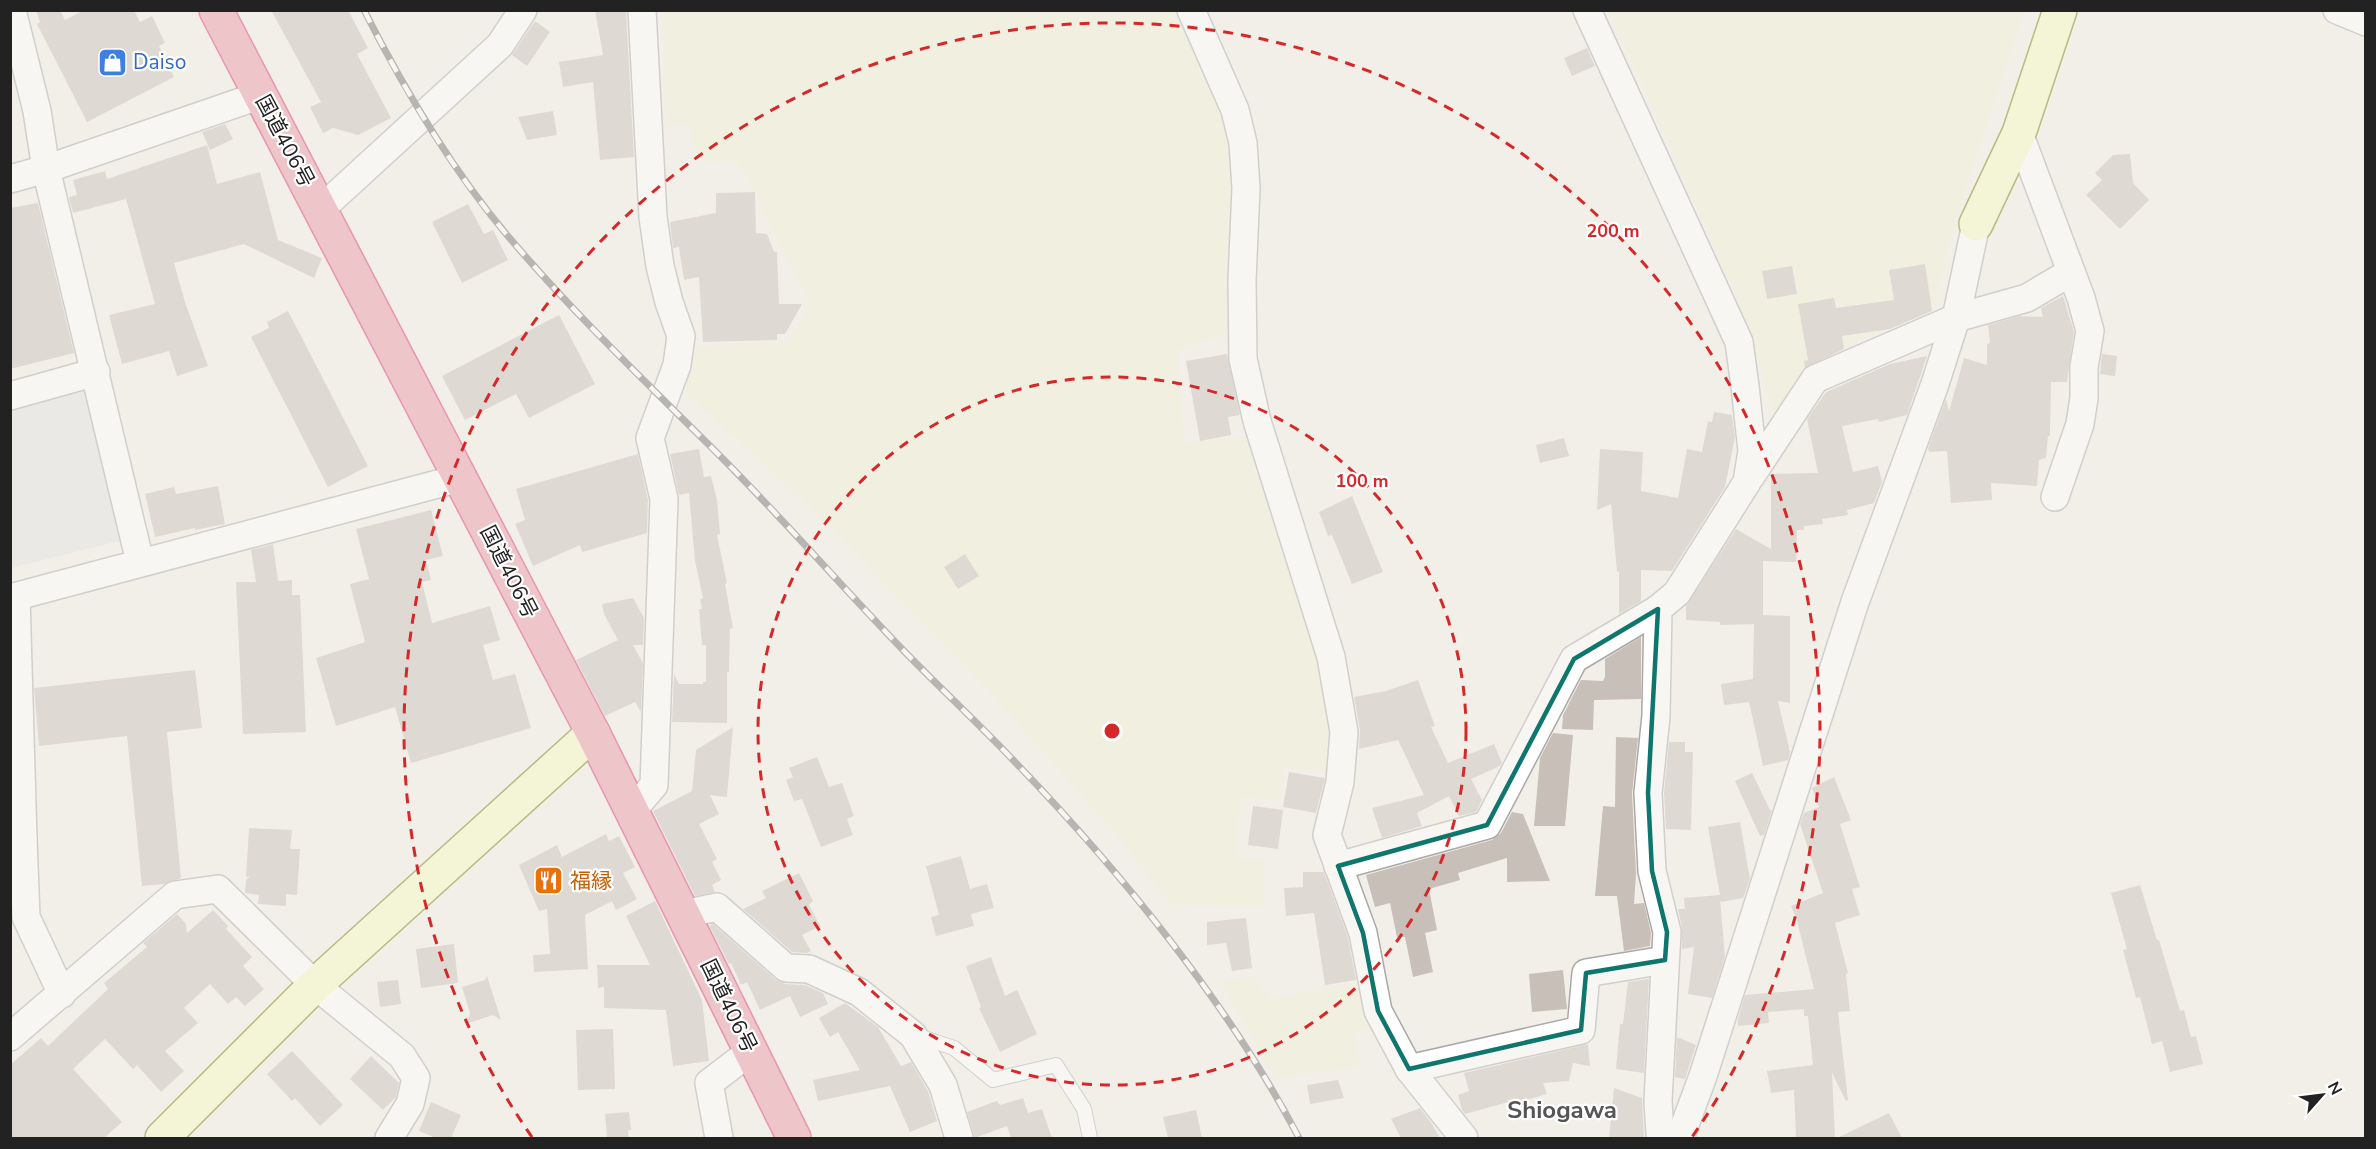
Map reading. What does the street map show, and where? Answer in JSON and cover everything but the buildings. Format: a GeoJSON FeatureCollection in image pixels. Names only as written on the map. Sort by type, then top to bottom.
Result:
{"type":"FeatureCollection","features":[{"type":"Feature","properties":{"kind":"highway","name":"国道406号"},"geometry":{"type":"LineString","coordinates":[[216,10],[593,733],[794,1138]]}},
{"type":"Feature","properties":{"kind":"street"},"geometry":{"type":"LineString","coordinates":[[12,10],[37,111],[46,169],[140,562]]}},
{"type":"Feature","properties":{"kind":"street"},"geometry":{"type":"LineString","coordinates":[[321,209],[500,45],[523,10]]}},
{"type":"Feature","properties":{"kind":"street"},"geometry":{"type":"LineString","coordinates":[[632,811],[654,785],[664,499],[650,438],[677,365],[681,336],[660,266],[653,217],[642,10]]}},
{"type":"Feature","properties":{"kind":"street"},"geometry":{"type":"LineString","coordinates":[[1191,10],[1235,110],[1243,143],[1246,188],[1242,280],[1242,359],[1257,421],[1331,657],[1339,696],[1344,732],[1340,782],[1327,835],[1363,933],[1378,1011],[1409,1069],[1464,1138]]}},
{"type":"Feature","properties":{"kind":"street"},"geometry":{"type":"LineString","coordinates":[[1587,10],[1739,342],[1752,451],[1747,482]]}},
{"type":"Feature","properties":{"kind":"street"},"geometry":{"type":"LineString","coordinates":[[1680,1138],[1703,1076],[1855,602],[1935,384],[1956,318],[1976,224],[2019,133],[2060,10]]}},
{"type":"Feature","properties":{"kind":"street"},"geometry":{"type":"LineString","coordinates":[[2337,10],[2366,22]]}},
{"type":"Feature","properties":{"kind":"street"},"geometry":{"type":"LineString","coordinates":[[10,179],[46,169],[261,95]]}},
{"type":"Feature","properties":{"kind":"street"},"geometry":{"type":"LineString","coordinates":[[2019,133],[2072,272],[2090,331],[2084,367],[2084,398],[2080,424],[2055,497]]}},
{"type":"Feature","properties":{"kind":"street"},"geometry":{"type":"LineString","coordinates":[[1338,866],[1486,825],[1574,658],[1658,609],[1677,593],[1815,379],[1956,318],[2027,297],[2072,272]]}},
{"type":"Feature","properties":{"kind":"street"},"geometry":{"type":"LineString","coordinates":[[10,396],[96,372]]}},
{"type":"Feature","properties":{"kind":"street"},"geometry":{"type":"LineString","coordinates":[[62,994],[26,917],[17,840],[13,598],[460,477]]}},
{"type":"Feature","properties":{"kind":"street"},"geometry":{"type":"LineString","coordinates":[[1658,609],[1656,716],[1648,793],[1652,871],[1667,932],[1658,1101],[1662,1138]]}},
{"type":"Feature","properties":{"kind":"street"},"geometry":{"type":"LineString","coordinates":[[162,1138],[315,985],[593,733]]}},
{"type":"Feature","properties":{"kind":"street"},"geometry":{"type":"LineString","coordinates":[[10,1037],[176,895],[218,889],[315,985],[402,1056],[416,1078],[410,1104],[389,1138]]}},
{"type":"Feature","properties":{"kind":"street"},"geometry":{"type":"LineString","coordinates":[[684,915],[717,907],[786,968],[809,969],[860,992],[913,1035],[943,1085],[959,1138]]}},
{"type":"Feature","properties":{"kind":"street"},"geometry":{"type":"LineString","coordinates":[[1409,1069],[1581,1030],[1586,973],[1665,960]]}},
{"type":"Feature","properties":{"kind":"street"},"geometry":{"type":"LineString","coordinates":[[719,1138],[709,1083],[751,1051]]}},
{"type":"Feature","properties":{"kind":"lane"},"geometry":{"type":"LineString","coordinates":[[913,1035],[954,1048],[993,1080],[1056,1065],[1084,1109],[1090,1138]]}},
{"type":"Feature","properties":{"kind":"highlighted area"},"geometry":{"type":"Polygon","coordinates":[[[1658,609],[1648,793],[1652,871],[1667,932],[1665,960],[1586,973],[1581,1030],[1409,1069],[1378,1011],[1363,933],[1338,866],[1487,825],[1574,659],[1658,609]]]}},
{"type":"Feature","properties":{"kind":"green space"},"geometry":{"type":"Polygon","coordinates":[[[662,11],[1189,11],[1233,108],[1237,330],[1177,350],[1184,443],[1253,435],[1311,610],[1334,729],[1335,772],[1283,768],[1280,800],[1240,797],[1235,858],[1263,859],[1263,907],[1171,905],[1120,839],[1001,704],[821,517],[680,387],[699,347],[786,341],[803,321],[809,299],[768,222],[755,190],[737,161],[700,162],[687,123],[666,126],[662,11]]]}},
{"type":"Feature","properties":{"kind":"green space"},"geometry":{"type":"Polygon","coordinates":[[[1610,11],[2023,11],[1956,219],[1932,307],[1817,361],[1774,417],[1747,322],[1610,11]]]}},
{"type":"Feature","properties":{"kind":"green space"},"geometry":{"type":"Polygon","coordinates":[[[1252,976],[1270,999],[1364,981],[1377,1027],[1354,1031],[1361,1066],[1275,1079],[1221,981],[1252,976]]]}},
{"type":"Feature","properties":{"kind":"shaded area"},"geometry":{"type":"Polygon","coordinates":[[[93,384],[127,539],[11,568],[11,409],[93,384]]]}},
{"type":"Feature","properties":{"kind":"railway"},"geometry":{"type":"LineString","coordinates":[[364,10],[429,127],[466,182],[507,235],[585,320],[745,482],[905,652],[1015,762],[1094,848],[1133,894],[1206,989],[1240,1038],[1299,1138]]}},
{"type":"Feature","properties":{"kind":"place","name":"Daiso"},"geometry":{"type":"Point","coordinates":[112,62]}},
{"type":"Feature","properties":{"kind":"place","name":"福縁"},"geometry":{"type":"Point","coordinates":[549,881]}},
{"type":"Feature","properties":{"kind":"district","name":"Shiogawa"},"geometry":{"type":"Point","coordinates":[1562,1110]}}]}
